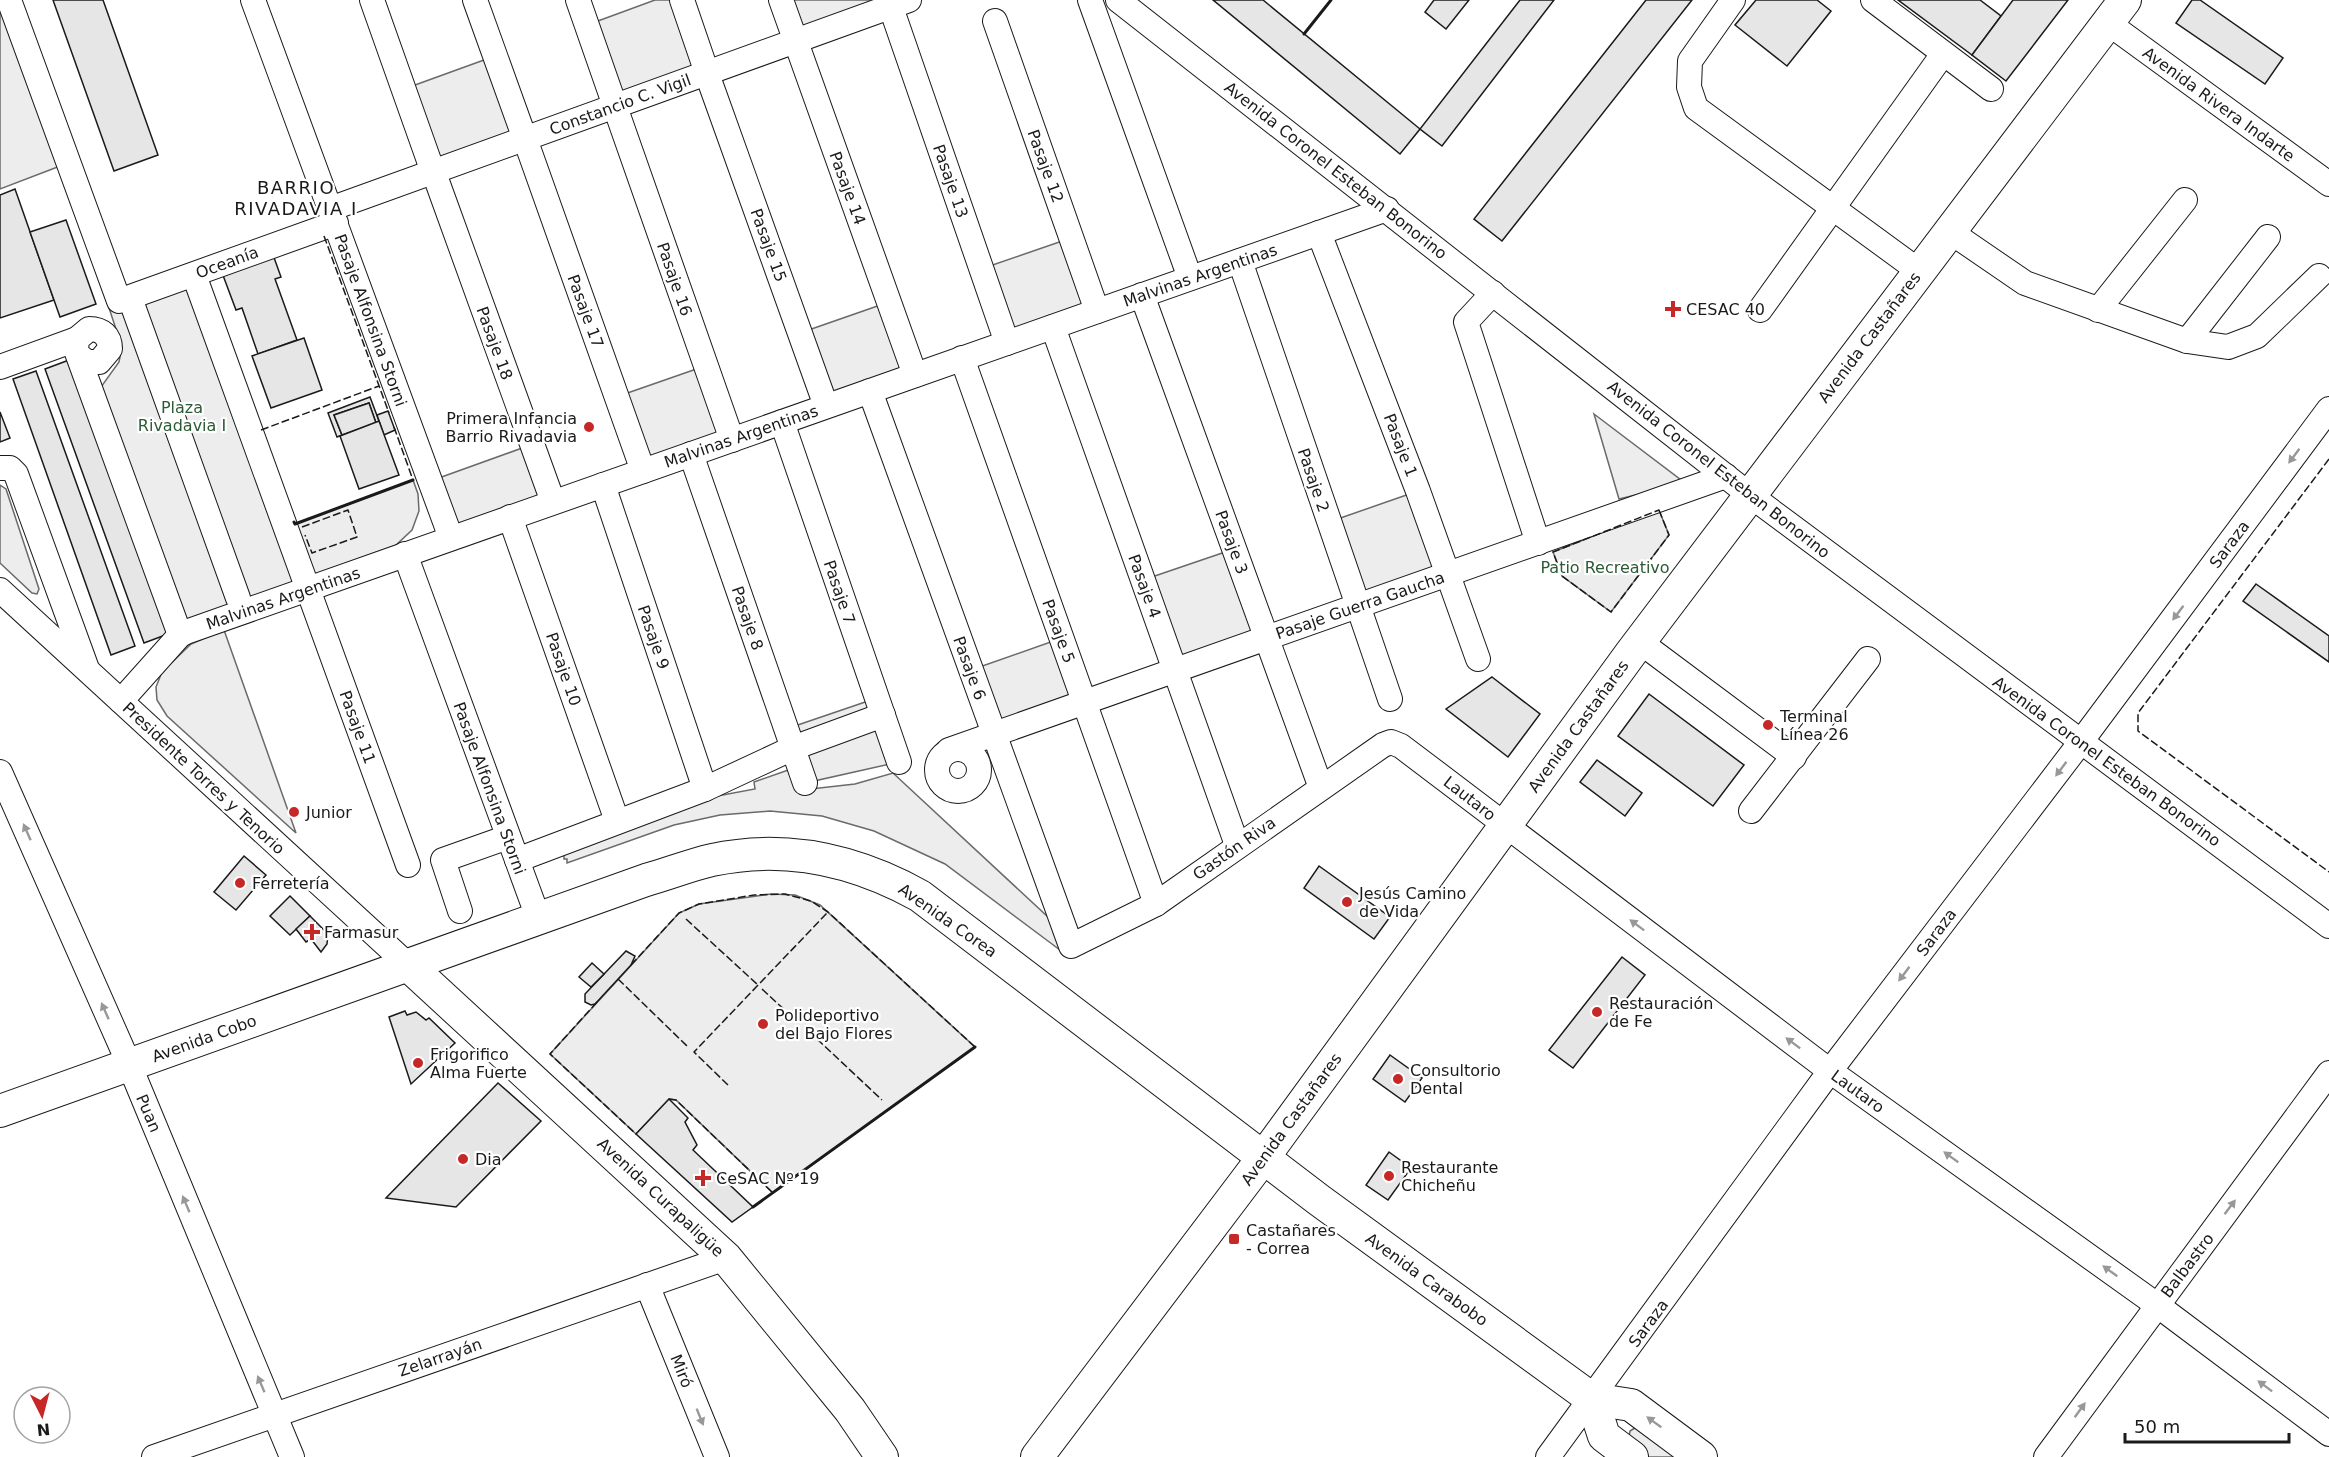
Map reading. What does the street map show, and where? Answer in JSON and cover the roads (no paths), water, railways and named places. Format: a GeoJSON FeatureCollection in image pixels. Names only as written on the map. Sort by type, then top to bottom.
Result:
{"type":"FeatureCollection","features":[{"type":"Feature","properties":{"kind":"main road","name":"Avenida Castañares"},"geometry":{"type":"LineString","coordinates":[[1037,1457],[1263,1158],[1504,825],[1640,642],[2116,11]]}},
{"type":"Feature","properties":{"kind":"main road","name":"Avenida Corea"},"geometry":{"type":"LineString","coordinates":[[408,965],[646,880],[711,860],[793,853],[850,866],[890,880],[920,896],[1263,1158]]}},
{"type":"Feature","properties":{"kind":"main road","name":"Avenida Cobo"},"geometry":{"type":"LineString","coordinates":[[0,1111],[408,965]]}},
{"type":"Feature","properties":{"kind":"main road","name":"Avenida Curapaligüe"},"geometry":{"type":"LineString","coordinates":[[408,965],[726,1258],[850,1410],[882,1457]]}},
{"type":"Feature","properties":{"kind":"main road","name":"Avenida Carabobo"},"geometry":{"type":"LineString","coordinates":[[1263,1158],[1592,1399],[1631,1406],[1701,1457]]}},
{"type":"Feature","properties":{"kind":"main road"},"geometry":{"type":"LineString","coordinates":[[1592,1399],[1604,1436],[1632,1457]]}},
{"type":"Feature","properties":{"kind":"street"},"geometry":{"type":"LineString","coordinates":[[9,0],[238,598]]}},
{"type":"Feature","properties":{"kind":"street","name":"Pasaje Alfonsina Storni"},"geometry":{"type":"LineString","coordinates":[[253,0],[451,538]]}},
{"type":"Feature","properties":{"kind":"street","name":"Pasaje 18"},"geometry":{"type":"LineString","coordinates":[[372,0],[553,502]]}},
{"type":"Feature","properties":{"kind":"street","name":"Pasaje 17"},"geometry":{"type":"LineString","coordinates":[[475,0],[643,471]]}},
{"type":"Feature","properties":{"kind":"street","name":"Pasaje 16"},"geometry":{"type":"LineString","coordinates":[[578,0],[732,440]]}},
{"type":"Feature","properties":{"kind":"street","name":"Pasaje 15"},"geometry":{"type":"LineString","coordinates":[[682,0],[826,406]]}},
{"type":"Feature","properties":{"kind":"street","name":"Pasaje 14"},"geometry":{"type":"LineString","coordinates":[[781,0],[915,375]]}},
{"type":"Feature","properties":{"kind":"street"},"geometry":{"type":"LineString","coordinates":[[1090,0],[1190,278]]}},
{"type":"Feature","properties":{"kind":"street","name":"Avenida Coronel Esteban Bonorino"},"geometry":{"type":"LineString","coordinates":[[1118,0],[1750,496],[2329,926]]}},
{"type":"Feature","properties":{"kind":"street"},"geometry":{"type":"LineString","coordinates":[[1733,0],[1690,61],[1689,87],[1696,108],[1919,271]]}},
{"type":"Feature","properties":{"kind":"street"},"geometry":{"type":"LineString","coordinates":[[1873,0],[1991,89]]}},
{"type":"Feature","properties":{"kind":"street","name":"Constancio C. Vigil"},"geometry":{"type":"LineString","coordinates":[[333,216],[709,79],[795,41],[895,6]]}},
{"type":"Feature","properties":{"kind":"street","name":"Pasaje 13"},"geometry":{"type":"LineString","coordinates":[[895,6],[1007,343]]}},
{"type":"Feature","properties":{"kind":"street","name":"Avenida Rivera Indarte"},"geometry":{"type":"LineString","coordinates":[[2116,11],[2329,184]]}},
{"type":"Feature","properties":{"kind":"street","name":"Pasaje 12"},"geometry":{"type":"LineString","coordinates":[[994,21],[1097,311]]}},
{"type":"Feature","properties":{"kind":"street"},"geometry":{"type":"LineString","coordinates":[[1760,310],[1943,54]]}},
{"type":"Feature","properties":{"kind":"street"},"geometry":{"type":"LineString","coordinates":[[2098,310],[2185,200]]}},
{"type":"Feature","properties":{"kind":"street","name":"Malvinas Argentinas"},"geometry":{"type":"LineString","coordinates":[[121,701],[180,635],[1387,209]]}},
{"type":"Feature","properties":{"kind":"street","name":"Oceanía"},"geometry":{"type":"LineString","coordinates":[[125,300],[194,275],[333,216]]}},
{"type":"Feature","properties":{"kind":"street"},"geometry":{"type":"LineString","coordinates":[[1949,231],[2025,283],[2187,341],[2228,347],[2257,336],[2319,276]]}},
{"type":"Feature","properties":{"kind":"street","name":"Pasaje 1"},"geometry":{"type":"LineString","coordinates":[[1319,233],[1478,659]]}},
{"type":"Feature","properties":{"kind":"street"},"geometry":{"type":"LineString","coordinates":[[2187,341],[2268,237]]}},
{"type":"Feature","properties":{"kind":"street","name":"Pasaje 2"},"geometry":{"type":"LineString","coordinates":[[1240,261],[1390,699]]}},
{"type":"Feature","properties":{"kind":"street","name":"Pasaje 11"},"geometry":{"type":"LineString","coordinates":[[194,275],[408,865]]}},
{"type":"Feature","properties":{"kind":"street"},"geometry":{"type":"LineString","coordinates":[[1493,293],[1466,322],[1538,543]]}},
{"type":"Feature","properties":{"kind":"street","name":"Pasaje 3"},"geometry":{"type":"LineString","coordinates":[[1142,295],[1321,788]]}},
{"type":"Feature","properties":{"kind":"street","name":"Pasaje 4"},"geometry":{"type":"LineString","coordinates":[[1053,327],[1237,845]]}},
{"type":"Feature","properties":{"kind":"street"},"geometry":{"type":"LineString","coordinates":[[78,347],[93,363],[104,359],[95,373],[90,389]]}},
{"type":"Feature","properties":{"kind":"street"},"geometry":{"type":"LineString","coordinates":[[0,367],[78,347]]}},
{"type":"Feature","properties":{"kind":"street"},"geometry":{"type":"LineString","coordinates":[[78,347],[90,389],[180,635]]}},
{"type":"Feature","properties":{"kind":"street","name":"Pasaje 5"},"geometry":{"type":"LineString","coordinates":[[962,358],[1156,904]]}},
{"type":"Feature","properties":{"kind":"street","name":"Pasaje 6"},"geometry":{"type":"LineString","coordinates":[[870,391],[1071,946]]}},
{"type":"Feature","properties":{"kind":"street","name":"Saraza"},"geometry":{"type":"LineString","coordinates":[[1548,1457],[1830,1071],[2080,743],[2329,409]]}},
{"type":"Feature","properties":{"kind":"street","name":"Pasaje 7"},"geometry":{"type":"LineString","coordinates":[[782,422],[899,762]]}},
{"type":"Feature","properties":{"kind":"street","name":"Pasaje 8"},"geometry":{"type":"LineString","coordinates":[[692,454],[805,783]]}},
{"type":"Feature","properties":{"kind":"street"},"geometry":{"type":"LineString","coordinates":[[0,468],[10,468],[16,474],[87,670]]}},
{"type":"Feature","properties":{"kind":"street","name":"Pasaje Guerra Gaucha"},"geometry":{"type":"LineString","coordinates":[[949,750],[1726,476]]}},
{"type":"Feature","properties":{"kind":"street","name":"Pasaje 9"},"geometry":{"type":"LineString","coordinates":[[603,485],[705,789]]}},
{"type":"Feature","properties":{"kind":"street","name":"Pasaje 10"},"geometry":{"type":"LineString","coordinates":[[510,517],[617,821]]}},
{"type":"Feature","properties":{"kind":"street","name":"Pasaje Alfonsina Storni"},"geometry":{"type":"LineString","coordinates":[[405,554],[539,920]]}},
{"type":"Feature","properties":{"kind":"street","name":"Presidente Torres y Tenorio"},"geometry":{"type":"LineString","coordinates":[[0,590],[408,965]]}},
{"type":"Feature","properties":{"kind":"street"},"geometry":{"type":"LineString","coordinates":[[1640,642],[1794,757]]}},
{"type":"Feature","properties":{"kind":"street"},"geometry":{"type":"LineString","coordinates":[[1751,811],[1868,659]]}},
{"type":"Feature","properties":{"kind":"street"},"geometry":{"type":"LineString","coordinates":[[517,860],[705,789],[793,748],[883,715]]}},
{"type":"Feature","properties":{"kind":"street"},"geometry":{"type":"LineString","coordinates":[[979,775],[978,761],[969,751],[949,750],[943,754],[937,767],[940,781],[945,786],[951,790],[965,790],[976,782],[979,775],[994,734]]}},
{"type":"Feature","properties":{"kind":"street","name":"Gastón Riva"},"geometry":{"type":"LineString","coordinates":[[1071,946],[1156,904],[1237,845],[1383,745],[1391,742]]}},
{"type":"Feature","properties":{"kind":"street","name":"Lautaro"},"geometry":{"type":"LineString","coordinates":[[1391,742],[1401,746],[1830,1071],[2157,1305],[2329,1434]]}},
{"type":"Feature","properties":{"kind":"street","name":"Puan"},"geometry":{"type":"LineString","coordinates":[[0,772],[129,1064],[292,1457]]}},
{"type":"Feature","properties":{"kind":"street"},"geometry":{"type":"LineString","coordinates":[[460,911],[443,860],[508,837]]}},
{"type":"Feature","properties":{"kind":"street","name":"Balbastro"},"geometry":{"type":"LineString","coordinates":[[2046,1457],[2329,1073]]}},
{"type":"Feature","properties":{"kind":"street","name":"Zelarrayán"},"geometry":{"type":"LineString","coordinates":[[154,1457],[726,1258]]}},
{"type":"Feature","properties":{"kind":"street","name":"Miró"},"geometry":{"type":"LineString","coordinates":[[646,1285],[717,1457]]}},
{"type":"Feature","properties":{"kind":"place","name":"CESAC 40"},"geometry":{"type":"Point","coordinates":[1673,309]}},
{"type":"Feature","properties":{"kind":"place","name":"Primera Infancia Barrio Rivadavia"},"geometry":{"type":"Point","coordinates":[589,427]}},
{"type":"Feature","properties":{"kind":"place","name":"Terminal Línea 26"},"geometry":{"type":"Point","coordinates":[1768,725]}},
{"type":"Feature","properties":{"kind":"place","name":"Junior"},"geometry":{"type":"Point","coordinates":[294,812]}},
{"type":"Feature","properties":{"kind":"place","name":"Ferretería"},"geometry":{"type":"Point","coordinates":[240,883]}},
{"type":"Feature","properties":{"kind":"place","name":"Jesús Camino de Vida"},"geometry":{"type":"Point","coordinates":[1347,902]}},
{"type":"Feature","properties":{"kind":"place","name":"Farmasur"},"geometry":{"type":"Point","coordinates":[312,932]}},
{"type":"Feature","properties":{"kind":"place","name":"Restauración de Fe"},"geometry":{"type":"Point","coordinates":[1597,1012]}},
{"type":"Feature","properties":{"kind":"place","name":"Polideportivo del Bajo Flores"},"geometry":{"type":"Point","coordinates":[763,1024]}},
{"type":"Feature","properties":{"kind":"place","name":"Frigorifico Alma Fuerte"},"geometry":{"type":"Point","coordinates":[418,1063]}},
{"type":"Feature","properties":{"kind":"place","name":"Consultorio Dental"},"geometry":{"type":"Point","coordinates":[1398,1079]}},
{"type":"Feature","properties":{"kind":"place","name":"Dia"},"geometry":{"type":"Point","coordinates":[463,1159]}},
{"type":"Feature","properties":{"kind":"place","name":"Restaurante Chicheñu"},"geometry":{"type":"Point","coordinates":[1389,1176]}},
{"type":"Feature","properties":{"kind":"place","name":"CeSAC Nº 19"},"geometry":{"type":"Point","coordinates":[703,1178]}},
{"type":"Feature","properties":{"kind":"place","name":"Castañares - Correa"},"geometry":{"type":"Point","coordinates":[1234,1239]}},
{"type":"Feature","properties":{"kind":"district","name":"BARRIO RIVADAVIA I"},"geometry":{"type":"Point","coordinates":[296,198]}},
{"type":"Feature","properties":{"kind":"park label","name":"Plaza Rivadavia I"},"geometry":{"type":"Point","coordinates":[182,416]}},
{"type":"Feature","properties":{"kind":"park label","name":"Patio Recreativo"},"geometry":{"type":"Point","coordinates":[1605,567]}}]}
